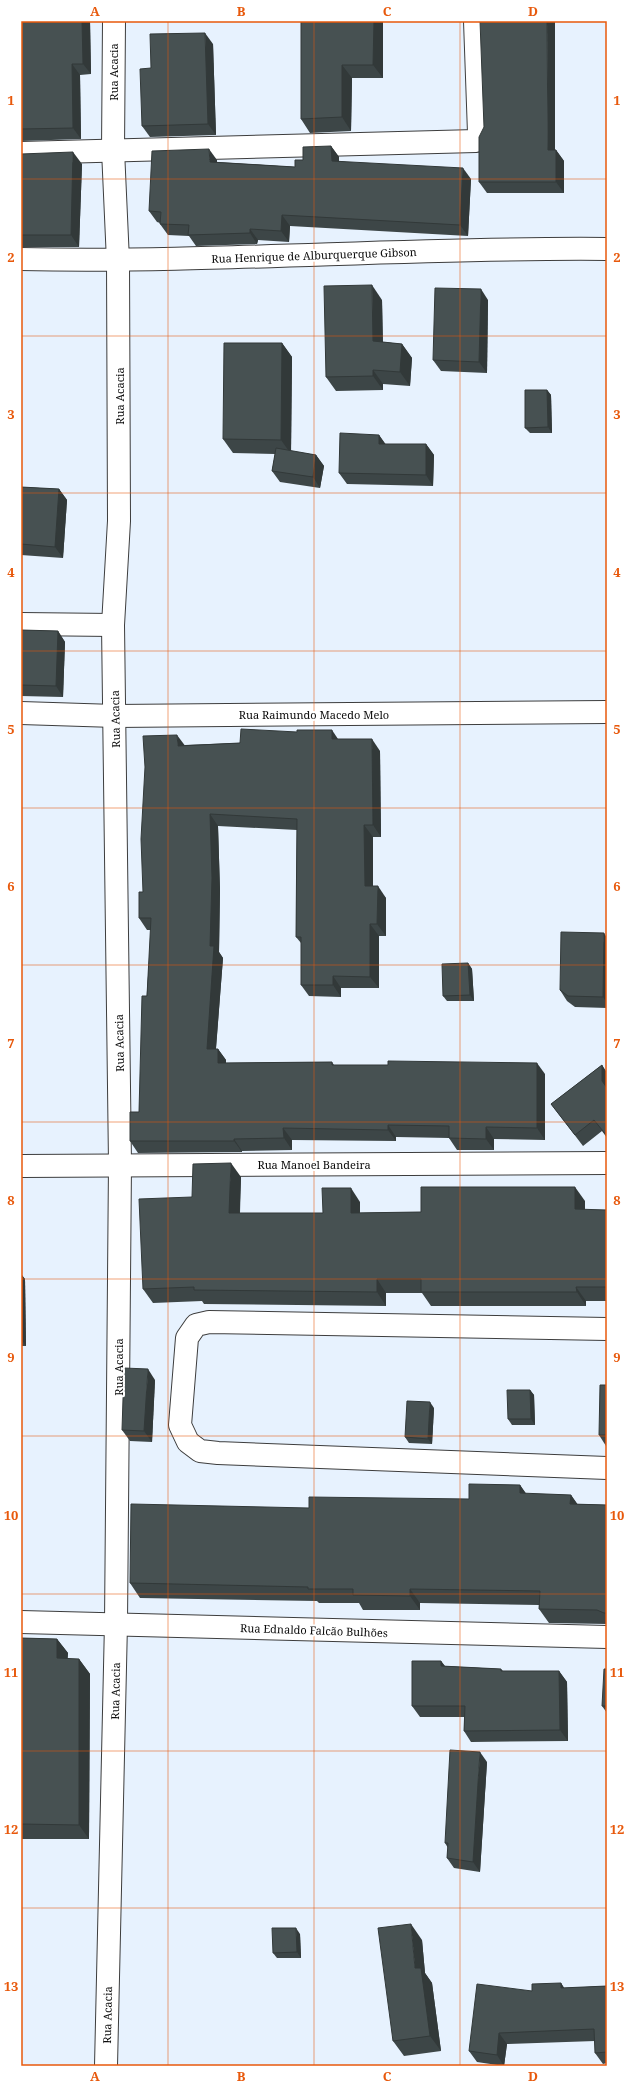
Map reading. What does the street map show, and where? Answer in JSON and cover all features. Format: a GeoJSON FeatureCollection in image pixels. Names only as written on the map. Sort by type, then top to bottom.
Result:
{"type":"FeatureCollection","features":[{"type":"Feature","properties":{"kind":"street","name":"Rua Acacia"},"geometry":{"type":"LineString","coordinates":[[106,2066],[116,1624],[120,1164],[113,624],[119,521],[118,261],[113,150],[114,21]]}},
{"type":"Feature","properties":{"kind":"street"},"geometry":{"type":"LineString","coordinates":[[21,153],[476,141],[479,138],[479,133],[475,21]]}},
{"type":"Feature","properties":{"kind":"street","name":"Rua Henrique de Alburquerque Gibson"},"geometry":{"type":"LineString","coordinates":[[21,259],[118,261],[515,248],[607,250]]}},
{"type":"Feature","properties":{"kind":"street"},"geometry":{"type":"LineString","coordinates":[[21,624],[113,624]]}},
{"type":"Feature","properties":{"kind":"street","name":"Rua Raimundo Macedo Melo"},"geometry":{"type":"LineString","coordinates":[[21,713],[115,716],[607,712]]}},
{"type":"Feature","properties":{"kind":"street","name":"Rua Manoel Bandeira"},"geometry":{"type":"LineString","coordinates":[[21,1166],[120,1164],[607,1163]]}},
{"type":"Feature","properties":{"kind":"street"},"geometry":{"type":"LineString","coordinates":[[607,1329],[209,1322],[196,1325],[187,1338],[180,1425],[188,1442],[200,1451],[218,1453],[607,1468]]}},
{"type":"Feature","properties":{"kind":"street","name":"Rua Ednaldo Falcão Bulhões"},"geometry":{"type":"LineString","coordinates":[[21,1622],[340,1632],[607,1637]]}},
{"type":"Feature","properties":{"kind":"building"},"geometry":{"type":"Polygon","coordinates":[[[21,21],[82,21],[83,64],[72,64],[73,128],[21,129],[21,21]]]}},
{"type":"Feature","properties":{"kind":"building"},"geometry":{"type":"Polygon","coordinates":[[[301,21],[374,21],[373,65],[342,65],[342,117],[301,119],[301,21]]]}},
{"type":"Feature","properties":{"kind":"building"},"geometry":{"type":"Polygon","coordinates":[[[480,21],[547,21],[548,150],[556,150],[556,182],[479,182],[479,137],[484,127],[480,21]]]}},
{"type":"Feature","properties":{"kind":"building"},"geometry":{"type":"Polygon","coordinates":[[[205,33],[208,124],[142,126],[140,69],[151,68],[150,34],[205,33]]]}},
{"type":"Feature","properties":{"kind":"building"},"geometry":{"type":"Polygon","coordinates":[[[331,146],[332,161],[463,168],[460,225],[282,215],[281,231],[250,229],[250,233],[188,235],[189,225],[160,224],[161,212],[149,211],[152,151],[209,149],[210,162],[295,167],[295,160],[303,160],[303,147],[331,146]]]}},
{"type":"Feature","properties":{"kind":"building"},"geometry":{"type":"Polygon","coordinates":[[[73,152],[71,235],[21,235],[21,154],[73,152]]]}},
{"type":"Feature","properties":{"kind":"building"},"geometry":{"type":"Polygon","coordinates":[[[372,285],[373,341],[402,344],[400,372],[373,370],[373,376],[326,377],[324,286],[372,285]]]}},
{"type":"Feature","properties":{"kind":"building"},"geometry":{"type":"Polygon","coordinates":[[[435,288],[481,289],[479,362],[433,360],[435,288]]]}},
{"type":"Feature","properties":{"kind":"building"},"geometry":{"type":"Polygon","coordinates":[[[224,343],[282,343],[281,440],[223,439],[224,343]]]}},
{"type":"Feature","properties":{"kind":"building"},"geometry":{"type":"Polygon","coordinates":[[[525,390],[547,390],[548,427],[525,428],[525,390]]]}},
{"type":"Feature","properties":{"kind":"building"},"geometry":{"type":"Polygon","coordinates":[[[340,433],[379,435],[379,444],[426,444],[426,475],[339,473],[340,433]]]}},
{"type":"Feature","properties":{"kind":"building"},"geometry":{"type":"Polygon","coordinates":[[[276,448],[316,455],[313,477],[272,471],[276,448]]]}},
{"type":"Feature","properties":{"kind":"building"},"geometry":{"type":"Polygon","coordinates":[[[21,487],[59,489],[55,547],[21,544],[21,487]]]}},
{"type":"Feature","properties":{"kind":"building"},"geometry":{"type":"Polygon","coordinates":[[[21,630],[58,631],[56,686],[21,685],[21,630]]]}},
{"type":"Feature","properties":{"kind":"building"},"geometry":{"type":"Polygon","coordinates":[[[241,729],[297,732],[297,730],[332,730],[332,739],[372,739],[373,825],[364,825],[365,886],[378,886],[377,924],[370,924],[370,977],[333,976],[333,985],[301,985],[301,937],[296,937],[297,819],[210,814],[212,878],[210,946],[214,946],[207,1049],[218,1049],[218,1063],[332,1062],[332,1065],[388,1065],[388,1061],[537,1063],[537,1128],[486,1127],[486,1139],[449,1138],[449,1126],[388,1125],[388,1130],[283,1128],[284,1138],[234,1139],[234,1141],[130,1141],[130,1112],[139,1112],[142,996],[147,996],[151,918],[139,918],[139,892],[143,892],[141,839],[145,767],[143,736],[177,735],[178,746],[240,743],[241,729]]]}},
{"type":"Feature","properties":{"kind":"building"},"geometry":{"type":"Polygon","coordinates":[[[561,932],[604,933],[603,997],[568,996],[560,990],[561,932]]]}},
{"type":"Feature","properties":{"kind":"building"},"geometry":{"type":"Polygon","coordinates":[[[468,963],[470,995],[443,996],[442,964],[468,963]]]}},
{"type":"Feature","properties":{"kind":"building"},"geometry":{"type":"Polygon","coordinates":[[[602,1065],[602,1081],[607,1088],[607,1136],[594,1120],[575,1135],[551,1104],[602,1065]]]}},
{"type":"Feature","properties":{"kind":"building"},"geometry":{"type":"Polygon","coordinates":[[[231,1163],[229,1213],[323,1213],[322,1188],[351,1188],[351,1213],[421,1212],[421,1187],[575,1187],[575,1209],[607,1210],[607,1287],[576,1287],[577,1292],[421,1292],[421,1279],[377,1279],[377,1292],[194,1290],[194,1287],[143,1289],[139,1199],[192,1197],[193,1164],[231,1163]]]}},
{"type":"Feature","properties":{"kind":"building"},"geometry":{"type":"Polygon","coordinates":[[[124,1368],[148,1369],[144,1431],[122,1430],[124,1368]]]}},
{"type":"Feature","properties":{"kind":"building"},"geometry":{"type":"Polygon","coordinates":[[[600,1385],[607,1385],[607,1435],[599,1435],[600,1385]]]}},
{"type":"Feature","properties":{"kind":"building"},"geometry":{"type":"Polygon","coordinates":[[[507,1390],[530,1390],[531,1419],[508,1419],[507,1390]]]}},
{"type":"Feature","properties":{"kind":"building"},"geometry":{"type":"Polygon","coordinates":[[[407,1401],[430,1402],[428,1439],[405,1437],[407,1401]]]}},
{"type":"Feature","properties":{"kind":"building"},"geometry":{"type":"Polygon","coordinates":[[[469,1484],[520,1485],[520,1493],[571,1495],[570,1504],[607,1505],[607,1613],[597,1610],[539,1609],[540,1591],[410,1589],[410,1596],[353,1595],[353,1589],[308,1589],[308,1587],[130,1583],[131,1504],[309,1508],[309,1497],[469,1499],[469,1484]]]}},
{"type":"Feature","properties":{"kind":"building"},"geometry":{"type":"Polygon","coordinates":[[[21,1638],[57,1639],[57,1658],[79,1659],[79,1825],[21,1824],[21,1638]]]}},
{"type":"Feature","properties":{"kind":"building"},"geometry":{"type":"Polygon","coordinates":[[[412,1661],[441,1661],[441,1666],[501,1669],[501,1671],[559,1671],[560,1730],[464,1731],[465,1706],[412,1706],[412,1661]]]}},
{"type":"Feature","properties":{"kind":"building"},"geometry":{"type":"Polygon","coordinates":[[[604,1669],[607,1669],[607,1706],[602,1706],[604,1669]]]}},
{"type":"Feature","properties":{"kind":"building"},"geometry":{"type":"Polygon","coordinates":[[[450,1750],[480,1752],[473,1862],[447,1858],[448,1843],[445,1843],[450,1750]]]}},
{"type":"Feature","properties":{"kind":"building"},"geometry":{"type":"Polygon","coordinates":[[[411,1924],[415,1968],[421,1968],[430,2036],[393,2041],[378,1928],[411,1924]]]}},
{"type":"Feature","properties":{"kind":"building"},"geometry":{"type":"Polygon","coordinates":[[[272,1928],[296,1928],[297,1952],[273,1953],[272,1928]]]}},
{"type":"Feature","properties":{"kind":"building"},"geometry":{"type":"Polygon","coordinates":[[[561,1983],[561,1988],[607,1986],[607,2052],[595,2053],[594,2029],[499,2033],[497,2055],[469,2051],[477,1984],[532,1991],[532,1984],[561,1983]]]}}]}
